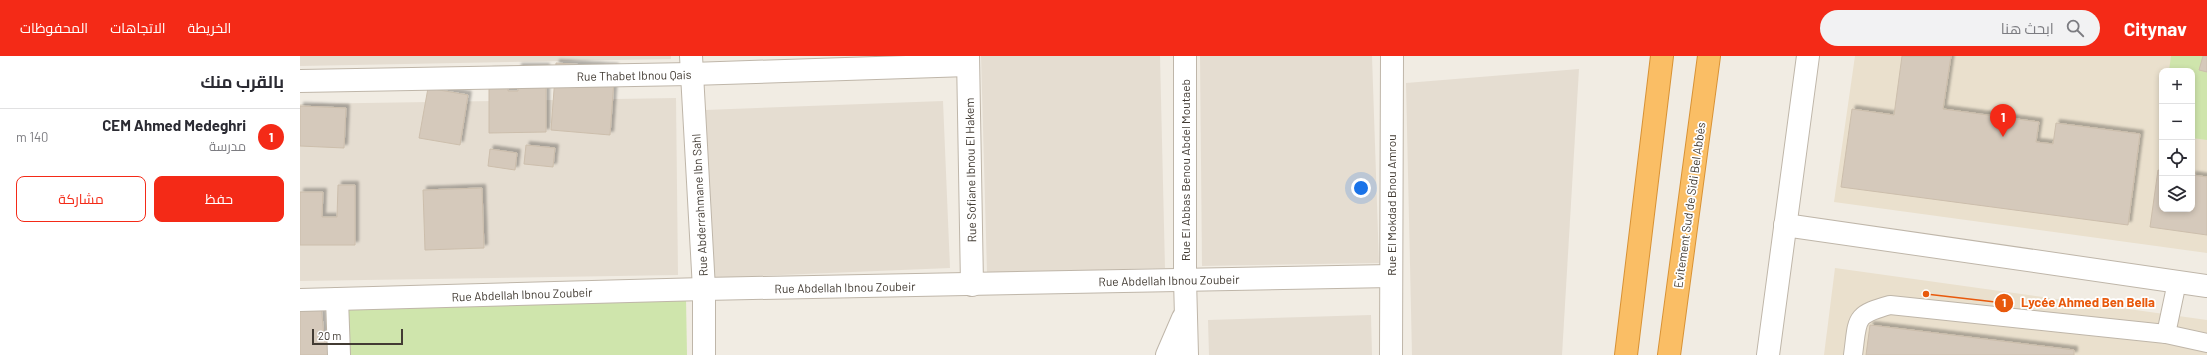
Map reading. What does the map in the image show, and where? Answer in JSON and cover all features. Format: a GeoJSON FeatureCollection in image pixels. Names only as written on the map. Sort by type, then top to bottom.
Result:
{"type":"FeatureCollection","features":[{"type":"Feature","properties":{"kind":"highway"},"geometry":{"type":"LineString","coordinates":[[1626,355],[1662,56]]}},
{"type":"Feature","properties":{"kind":"highway","name":"Evitement Sud de Sidi Bel Abbès"},"geometry":{"type":"LineString","coordinates":[[1669,355],[1709,56]]}},
{"type":"Feature","properties":{"kind":"street","name":"Rue El Abbas Benou Abdel Moutaeb"},"geometry":{"type":"LineString","coordinates":[[1185,56],[1185,279],[1187,355]]}},
{"type":"Feature","properties":{"kind":"street","name":"Rue El Mokdad Bnou Amrou"},"geometry":{"type":"LineString","coordinates":[[1391,355],[1392,56]]}},
{"type":"Feature","properties":{"kind":"street"},"geometry":{"type":"LineString","coordinates":[[1768,355],[1808,56]]}},
{"type":"Feature","properties":{"kind":"street","name":"Rue Thabet Ibnou Qais"},"geometry":{"type":"LineString","coordinates":[[300,80],[691,65],[968,61]]}},
{"type":"Feature","properties":{"kind":"street","name":"Rue Sofiane Ibnou El Hakem"},"geometry":{"type":"LineString","coordinates":[[968,61],[972,285]]}},
{"type":"Feature","properties":{"kind":"street","name":"Rue Abderrahmane Ibn Sahl"},"geometry":{"type":"LineString","coordinates":[[691,65],[704,289],[704,355]]}},
{"type":"Feature","properties":{"kind":"street"},"geometry":{"type":"LineString","coordinates":[[1785,225],[2207,286]]}},
{"type":"Feature","properties":{"kind":"street","name":"Rue Abdellah Ibnou Zoubeir"},"geometry":{"type":"LineString","coordinates":[[300,300],[704,289],[1391,276]]}},
{"type":"Feature","properties":{"kind":"street"},"geometry":{"type":"LineString","coordinates":[[338,299],[338,355]]}},
{"type":"Feature","properties":{"kind":"street"},"geometry":{"type":"LineString","coordinates":[[1167,355],[1186,312]]}},
{"type":"Feature","properties":{"kind":"lane"},"geometry":{"type":"LineString","coordinates":[[2166,334],[2177,282]]}},
{"type":"Feature","properties":{"kind":"lane"},"geometry":{"type":"LineString","coordinates":[[1853,355],[1858,322],[1867,311],[1890,305],[2166,334],[2207,344]]}},
{"type":"Feature","properties":{"kind":"shaded area"},"geometry":{"type":"Polygon","coordinates":[[[300,56],[671,56],[671,59],[300,66],[300,56]]]}},
{"type":"Feature","properties":{"kind":"shaded area"},"geometry":{"type":"Polygon","coordinates":[[[981,56],[1160,56],[1165,268],[987,273],[981,56]]]}},
{"type":"Feature","properties":{"kind":"shaded area"},"geometry":{"type":"Polygon","coordinates":[[[1200,56],[1372,56],[1379,263],[1202,266],[1200,56]]]}},
{"type":"Feature","properties":{"kind":"shaded area"},"geometry":{"type":"Polygon","coordinates":[[[1855,56],[2207,56],[2207,253],[1834,202],[1855,56]]]}},
{"type":"Feature","properties":{"kind":"shaded area"},"geometry":{"type":"Polygon","coordinates":[[[1579,69],[1562,355],[1412,355],[1406,83],[1579,69]]]}},
{"type":"Feature","properties":{"kind":"shaded area"},"geometry":{"type":"Polygon","coordinates":[[[676,98],[678,275],[300,281],[300,104],[676,98]]]}},
{"type":"Feature","properties":{"kind":"shaded area"},"geometry":{"type":"Polygon","coordinates":[[[943,101],[950,268],[711,278],[705,110],[943,101]]]}},
{"type":"Feature","properties":{"kind":"shaded area"},"geometry":{"type":"Polygon","coordinates":[[[1835,268],[2207,320],[2207,355],[1824,355],[1835,268]]]}},
{"type":"Feature","properties":{"kind":"shaded area"},"geometry":{"type":"Polygon","coordinates":[[[1371,315],[1372,355],[1209,355],[1208,320],[1371,315]]]}},
{"type":"Feature","properties":{"kind":"green space"},"geometry":{"type":"Polygon","coordinates":[[[2171,56],[2207,56],[2207,140],[2195,138],[2195,68],[2169,68],[2171,56]]]}},
{"type":"Feature","properties":{"kind":"green space"},"geometry":{"type":"Polygon","coordinates":[[[686,298],[687,355],[344,355],[343,306],[686,298]]]}},
{"type":"Feature","properties":{"kind":"building"},"geometry":{"type":"Polygon","coordinates":[[[1902,56],[1951,56],[1943,109],[2039,122],[2036,142],[2053,144],[2056,123],[2140,134],[2128,225],[1841,187],[1852,109],[1894,115],[1902,56]]]}},
{"type":"Feature","properties":{"kind":"building"},"geometry":{"type":"Polygon","coordinates":[[[2203,56],[2207,56],[2207,72],[2199,70],[2203,56]]]}},
{"type":"Feature","properties":{"kind":"building"},"geometry":{"type":"Polygon","coordinates":[[[556,63],[615,67],[610,135],[551,130],[556,63]]]}},
{"type":"Feature","properties":{"kind":"building"},"geometry":{"type":"Polygon","coordinates":[[[518,67],[546,67],[546,132],[489,133],[489,71],[509,71],[508,91],[518,91],[518,67]]]}},
{"type":"Feature","properties":{"kind":"building"},"geometry":{"type":"Polygon","coordinates":[[[428,88],[468,95],[460,145],[419,138],[428,88]]]}},
{"type":"Feature","properties":{"kind":"building"},"geometry":{"type":"Polygon","coordinates":[[[300,106],[346,108],[344,148],[300,146],[300,106]]]}},
{"type":"Feature","properties":{"kind":"building"},"geometry":{"type":"Polygon","coordinates":[[[526,145],[555,148],[553,167],[524,164],[526,145]]]}},
{"type":"Feature","properties":{"kind":"building"},"geometry":{"type":"Polygon","coordinates":[[[490,149],[517,153],[515,170],[488,166],[490,149]]]}},
{"type":"Feature","properties":{"kind":"building"},"geometry":{"type":"Polygon","coordinates":[[[2158,170],[2159,212],[2195,212],[2195,175],[2207,177],[2207,235],[2150,227],[2158,170]]]}},
{"type":"Feature","properties":{"kind":"building"},"geometry":{"type":"Polygon","coordinates":[[[338,185],[355,185],[355,245],[300,245],[300,192],[323,192],[322,217],[337,217],[338,185]]]}},
{"type":"Feature","properties":{"kind":"building"},"geometry":{"type":"Polygon","coordinates":[[[482,188],[484,248],[425,250],[423,190],[482,188]]]}},
{"type":"Feature","properties":{"kind":"building"},"geometry":{"type":"Polygon","coordinates":[[[321,305],[324,336],[334,336],[335,355],[300,355],[300,307],[321,305]]]}},
{"type":"Feature","properties":{"kind":"building"},"geometry":{"type":"Polygon","coordinates":[[[1870,325],[2074,350],[2074,355],[1866,355],[1870,325]]]}},
{"type":"Feature","properties":{"kind":"place","name":"CEM Ahmed Medeghri"},"geometry":{"type":"Point","coordinates":[2003,137]}},
{"type":"Feature","properties":{"kind":"place","name":"Lycée Ahmed Ben Bella"},"geometry":{"type":"Point","coordinates":[1926,294]}}]}
